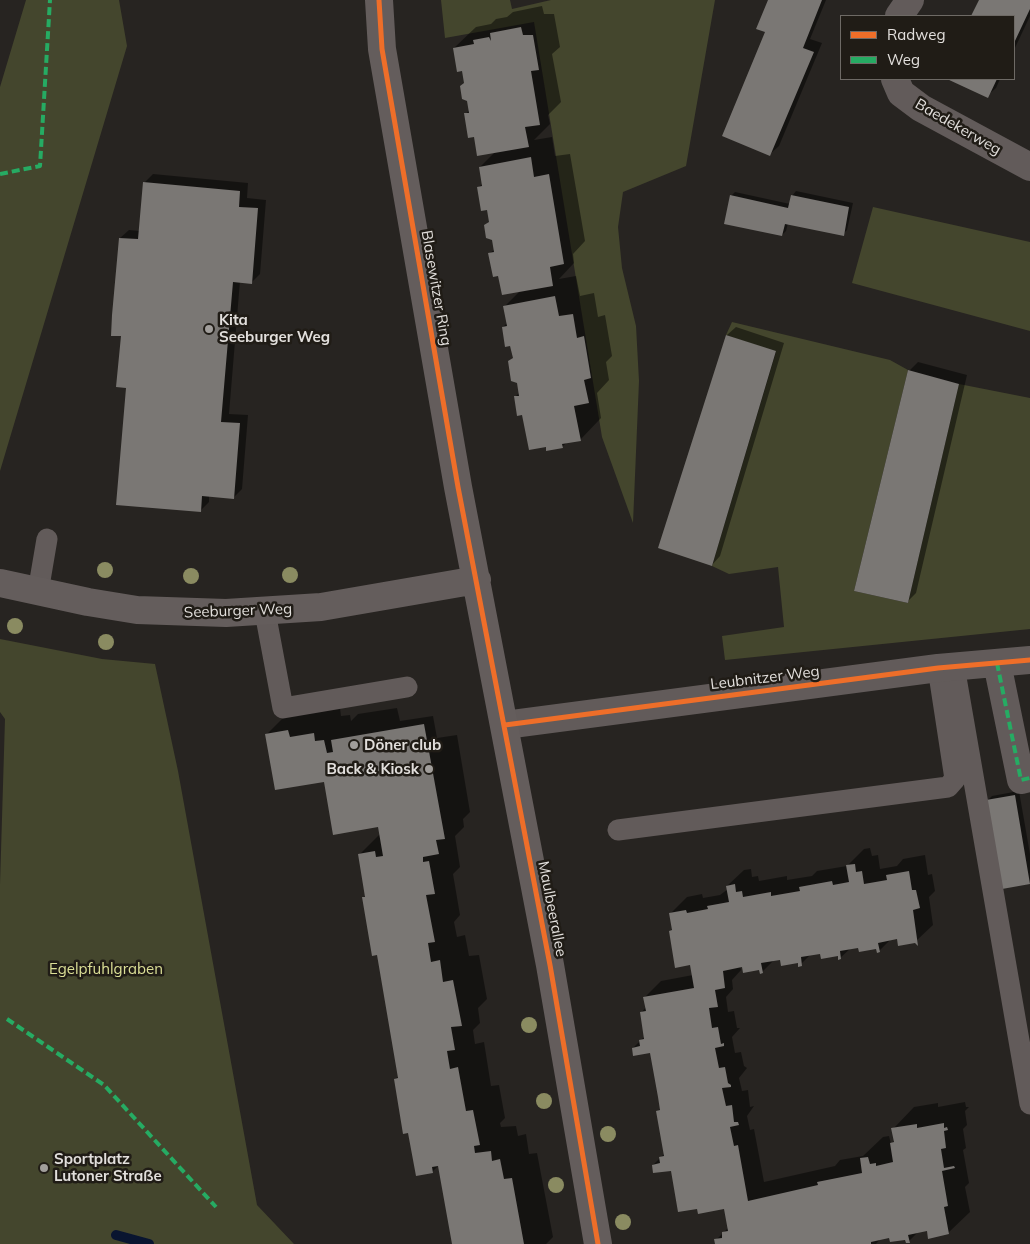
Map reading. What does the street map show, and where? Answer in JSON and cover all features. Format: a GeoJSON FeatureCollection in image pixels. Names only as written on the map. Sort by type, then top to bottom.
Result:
{"type":"FeatureCollection","features":[{"type":"Feature","properties":{"kind":"street","name":"Blasewitzer Ring"},"geometry":{"type":"LineString","coordinates":[[379,0],[382,50],[458,487],[477,580]]}},
{"type":"Feature","properties":{"kind":"street"},"geometry":{"type":"LineString","coordinates":[[899,15],[910,0]]}},
{"type":"Feature","properties":{"kind":"street","name":"Baedekerweg"},"geometry":{"type":"LineString","coordinates":[[896,80],[902,93],[921,108],[1030,167]]}},
{"type":"Feature","properties":{"kind":"street","name":"Seeburger Weg"},"geometry":{"type":"LineString","coordinates":[[0,583],[137,610],[188,613],[265,612],[321,606],[477,580]]}},
{"type":"Feature","properties":{"kind":"street","name":"Maulbeerallee"},"geometry":{"type":"LineString","coordinates":[[477,580],[550,964],[598,1244]]}},
{"type":"Feature","properties":{"kind":"street","name":"Leubnitzer Weg"},"geometry":{"type":"LineString","coordinates":[[505,725],[946,667],[1030,660]]}},
{"type":"Feature","properties":{"kind":"street"},"geometry":{"type":"LineString","coordinates":[[997,663],[1021,780],[1030,780]]}},
{"type":"Feature","properties":{"kind":"lane"},"geometry":{"type":"LineString","coordinates":[[38,592],[47,539]]}},
{"type":"Feature","properties":{"kind":"lane"},"geometry":{"type":"LineString","coordinates":[[265,612],[283,708],[407,687]]}},
{"type":"Feature","properties":{"kind":"lane"},"geometry":{"type":"LineString","coordinates":[[618,830],[948,787],[955,779],[946,667]]}},
{"type":"Feature","properties":{"kind":"lane"},"geometry":{"type":"LineString","coordinates":[[946,667],[1030,1104]]}},
{"type":"Feature","properties":{"kind":"green space"},"geometry":{"type":"Polygon","coordinates":[[[26,0],[119,0],[127,46],[0,471],[0,87],[26,0]]]}},
{"type":"Feature","properties":{"kind":"green space"},"geometry":{"type":"Polygon","coordinates":[[[441,0],[510,0],[512,9],[551,0],[715,0],[686,166],[623,192],[618,227],[622,268],[636,326],[639,381],[633,523],[602,437],[534,22],[445,38],[441,0]]]}},
{"type":"Feature","properties":{"kind":"green space"},"geometry":{"type":"Polygon","coordinates":[[[873,207],[1030,242],[1030,331],[852,283],[873,207]]]}},
{"type":"Feature","properties":{"kind":"green space"},"geometry":{"type":"Polygon","coordinates":[[[732,322],[890,360],[908,370],[854,591],[908,603],[959,384],[1030,398],[1030,629],[725,660],[722,636],[784,627],[778,567],[729,574],[712,566],[776,352],[726,335],[732,322]]]}},
{"type":"Feature","properties":{"kind":"green space","name":"Egelpfuhlgraben"},"geometry":{"type":"Polygon","coordinates":[[[0,639],[102,659],[155,664],[178,771],[257,1205],[294,1244],[0,1244],[0,884],[5,719],[0,712],[0,639]]]}},
{"type":"Feature","properties":{"kind":"building"},"geometry":{"type":"Polygon","coordinates":[[[768,0],[822,0],[803,48],[814,52],[770,156],[722,136],[765,32],[756,29],[768,0]]]}},
{"type":"Feature","properties":{"kind":"building"},"geometry":{"type":"Polygon","coordinates":[[[979,0],[1030,0],[1030,9],[1015,41],[1015,15],[972,15],[979,0]]]}},
{"type":"Feature","properties":{"kind":"building"},"geometry":{"type":"Polygon","coordinates":[[[521,27],[523,35],[533,35],[539,70],[531,71],[540,125],[525,127],[529,147],[477,156],[474,137],[468,138],[464,113],[469,113],[467,101],[462,99],[460,86],[464,83],[462,71],[457,72],[453,48],[474,44],[473,40],[489,37],[491,41],[490,33],[521,27]]]}},
{"type":"Feature","properties":{"kind":"building"},"geometry":{"type":"Polygon","coordinates":[[[949,80],[997,80],[988,98],[949,80]]]}},
{"type":"Feature","properties":{"kind":"building"},"geometry":{"type":"Polygon","coordinates":[[[531,157],[534,177],[549,174],[564,264],[550,267],[553,286],[502,295],[498,276],[493,277],[488,253],[494,252],[492,240],[486,238],[484,225],[489,222],[487,210],[481,211],[477,187],[482,186],[479,167],[531,157]]]}},
{"type":"Feature","properties":{"kind":"building"},"geometry":{"type":"Polygon","coordinates":[[[143,182],[240,191],[239,207],[258,208],[252,284],[233,282],[221,422],[240,423],[234,499],[202,496],[201,512],[116,505],[126,388],[116,387],[121,336],[111,336],[112,315],[119,238],[138,239],[143,182]]]}},
{"type":"Feature","properties":{"kind":"building"},"geometry":{"type":"Polygon","coordinates":[[[730,195],[788,208],[791,195],[849,207],[844,236],[785,224],[782,236],[724,224],[730,195]]]}},
{"type":"Feature","properties":{"kind":"building"},"geometry":{"type":"Polygon","coordinates":[[[555,296],[559,316],[573,314],[577,338],[584,336],[591,378],[584,380],[589,403],[574,406],[581,441],[562,444],[563,448],[546,451],[546,447],[529,450],[522,415],[517,416],[514,396],[519,396],[517,383],[511,381],[508,361],[513,358],[510,346],[505,347],[502,327],[507,326],[503,306],[555,296]]]}},
{"type":"Feature","properties":{"kind":"building"},"geometry":{"type":"Polygon","coordinates":[[[726,335],[776,351],[712,566],[658,548],[726,335]]]}},
{"type":"Feature","properties":{"kind":"building"},"geometry":{"type":"Polygon","coordinates":[[[908,370],[959,384],[908,603],[854,591],[908,370]]]}},
{"type":"Feature","properties":{"kind":"building"},"geometry":{"type":"Polygon","coordinates":[[[424,724],[445,839],[436,840],[439,854],[423,857],[423,862],[429,861],[435,894],[426,895],[435,942],[428,943],[431,962],[440,960],[443,982],[453,980],[462,1026],[451,1027],[455,1050],[447,1051],[450,1069],[458,1067],[466,1111],[473,1110],[480,1145],[474,1146],[475,1153],[491,1151],[492,1161],[500,1159],[504,1179],[512,1178],[524,1244],[452,1244],[438,1166],[432,1167],[433,1173],[416,1176],[408,1133],[403,1134],[394,1079],[398,1078],[377,955],[372,956],[362,897],[365,897],[358,854],[375,851],[376,857],[383,856],[378,827],[333,835],[324,782],[275,790],[265,734],[288,730],[290,737],[314,733],[315,741],[324,740],[327,753],[333,752],[331,740],[424,724]]]}},
{"type":"Feature","properties":{"kind":"building"},"geometry":{"type":"Polygon","coordinates":[[[1015,795],[1030,884],[1002,889],[986,800],[1015,795]]]}},
{"type":"Feature","properties":{"kind":"building"},"geometry":{"type":"Polygon","coordinates":[[[855,864],[856,872],[862,871],[864,884],[887,880],[886,875],[909,871],[912,890],[916,890],[920,908],[913,910],[918,946],[915,943],[898,946],[897,939],[878,943],[880,952],[877,953],[876,949],[859,952],[858,948],[840,951],[841,959],[838,960],[838,956],[821,959],[820,954],[801,957],[802,966],[798,967],[798,963],[781,966],[780,960],[761,963],[763,973],[760,974],[759,970],[743,973],[742,967],[723,971],[725,988],[715,990],[718,1007],[709,1008],[712,1028],[718,1027],[721,1044],[724,1043],[724,1046],[715,1048],[719,1068],[725,1067],[728,1083],[731,1085],[731,1087],[722,1088],[726,1106],[732,1105],[734,1122],[738,1122],[739,1125],[730,1127],[734,1146],[738,1145],[748,1201],[818,1185],[817,1182],[862,1173],[860,1158],[868,1157],[870,1164],[876,1163],[876,1166],[893,1162],[890,1143],[894,1142],[891,1128],[917,1124],[917,1128],[944,1123],[944,1128],[947,1127],[948,1130],[944,1131],[946,1148],[941,1149],[944,1168],[954,1166],[955,1168],[942,1171],[948,1206],[944,1207],[949,1234],[928,1239],[927,1231],[908,1235],[910,1243],[906,1243],[905,1240],[890,1242],[889,1238],[871,1242],[871,1244],[715,1244],[714,1239],[722,1238],[722,1232],[728,1231],[724,1209],[698,1214],[697,1209],[678,1212],[671,1171],[653,1173],[652,1165],[660,1163],[659,1157],[664,1156],[656,1111],[660,1110],[658,1097],[650,1053],[633,1056],[632,1048],[640,1046],[639,1040],[644,1039],[640,1012],[646,1011],[643,997],[694,988],[690,965],[675,968],[669,931],[672,930],[669,913],[686,910],[687,913],[708,909],[707,906],[729,902],[726,886],[735,884],[736,892],[742,891],[743,897],[771,892],[771,896],[800,891],[799,887],[832,881],[833,885],[849,882],[846,865],[855,864]]]}},
{"type":"Feature","properties":{"kind":"waterway","name":"Egelpfuhlgraben"},"geometry":{"type":"LineString","coordinates":[[116,1235],[149,1244]]}},
{"type":"Feature","properties":{"kind":"marked path"},"geometry":{"type":"LineString","coordinates":[[0,174],[40,166],[50,0]]}},
{"type":"Feature","properties":{"kind":"marked path"},"geometry":{"type":"LineString","coordinates":[[997,663],[1021,780],[1030,778]]}},
{"type":"Feature","properties":{"kind":"marked path"},"geometry":{"type":"LineString","coordinates":[[7,1019],[104,1085],[216,1207]]}},
{"type":"Feature","properties":{"kind":"cycle path"},"geometry":{"type":"LineString","coordinates":[[379,0],[382,49],[458,487],[550,965],[598,1244]]}},
{"type":"Feature","properties":{"kind":"cycle path"},"geometry":{"type":"LineString","coordinates":[[505,725],[938,668],[1030,660]]}},
{"type":"Feature","properties":{"kind":"place","name":"Kita Seeburger Weg"},"geometry":{"type":"Point","coordinates":[209,329]}},
{"type":"Feature","properties":{"kind":"place","name":"Döner club"},"geometry":{"type":"Point","coordinates":[354,745]}},
{"type":"Feature","properties":{"kind":"place","name":"Back & Kiosk"},"geometry":{"type":"Point","coordinates":[429,769]}},
{"type":"Feature","properties":{"kind":"place","name":"Sportplatz Lutoner Straße"},"geometry":{"type":"Point","coordinates":[44,1168]}}]}
